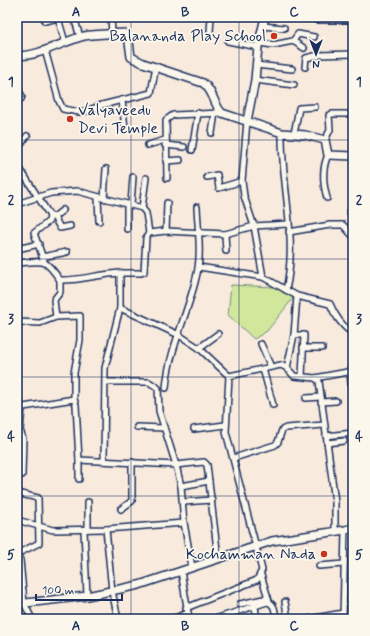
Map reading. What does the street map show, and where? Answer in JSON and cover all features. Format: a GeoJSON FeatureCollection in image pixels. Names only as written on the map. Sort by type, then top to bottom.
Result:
{"type":"FeatureCollection","features":[{"type":"Feature","properties":{"kind":"street"},"geometry":{"type":"LineString","coordinates":[[74,17],[80,37]]}},
{"type":"Feature","properties":{"kind":"street"},"geometry":{"type":"LineString","coordinates":[[111,17],[112,34]]}},
{"type":"Feature","properties":{"kind":"street"},"geometry":{"type":"LineString","coordinates":[[210,32],[211,17]]}},
{"type":"Feature","properties":{"kind":"street"},"geometry":{"type":"LineString","coordinates":[[263,277],[254,226],[244,196],[242,181],[247,121],[255,80],[258,45],[265,17]]}},
{"type":"Feature","properties":{"kind":"street"},"geometry":{"type":"LineString","coordinates":[[45,21],[58,18],[65,42]]}},
{"type":"Feature","properties":{"kind":"street"},"geometry":{"type":"LineString","coordinates":[[317,20],[353,20]]}},
{"type":"Feature","properties":{"kind":"street"},"geometry":{"type":"LineString","coordinates":[[263,26],[284,28]]}},
{"type":"Feature","properties":{"kind":"street"},"geometry":{"type":"LineString","coordinates":[[17,55],[45,50],[80,37],[124,33],[129,42],[131,57],[143,63],[156,66],[203,83],[210,88],[219,113],[212,133]]}},
{"type":"Feature","properties":{"kind":"street"},"geometry":{"type":"LineString","coordinates":[[228,41],[258,45],[273,45],[293,41],[298,34],[314,37]]}},
{"type":"Feature","properties":{"kind":"street"},"geometry":{"type":"LineString","coordinates":[[293,41],[304,48]]}},
{"type":"Feature","properties":{"kind":"street"},"geometry":{"type":"LineString","coordinates":[[45,50],[59,102],[63,109],[79,112],[151,93],[156,66]]}},
{"type":"Feature","properties":{"kind":"street"},"geometry":{"type":"LineString","coordinates":[[305,67],[306,58],[353,54]]}},
{"type":"Feature","properties":{"kind":"street"},"geometry":{"type":"LineString","coordinates":[[256,65],[292,69]]}},
{"type":"Feature","properties":{"kind":"street"},"geometry":{"type":"LineString","coordinates":[[255,80],[294,85]]}},
{"type":"Feature","properties":{"kind":"street"},"geometry":{"type":"LineString","coordinates":[[17,88],[22,96],[21,99],[17,99]]}},
{"type":"Feature","properties":{"kind":"street"},"geometry":{"type":"LineString","coordinates":[[122,100],[125,129]]}},
{"type":"Feature","properties":{"kind":"street"},"geometry":{"type":"LineString","coordinates":[[294,134],[299,108],[315,107]]}},
{"type":"Feature","properties":{"kind":"street"},"geometry":{"type":"LineString","coordinates":[[192,150],[198,113]]}},
{"type":"Feature","properties":{"kind":"street"},"geometry":{"type":"LineString","coordinates":[[167,178],[165,143],[166,120],[173,115],[219,113],[282,133],[318,137],[325,140]]}},
{"type":"Feature","properties":{"kind":"street"},"geometry":{"type":"LineString","coordinates":[[325,140],[329,136],[329,115],[346,114]]}},
{"type":"Feature","properties":{"kind":"street"},"geometry":{"type":"LineString","coordinates":[[282,133],[291,247],[290,267],[286,290]]}},
{"type":"Feature","properties":{"kind":"street"},"geometry":{"type":"LineString","coordinates":[[17,149],[27,136]]}},
{"type":"Feature","properties":{"kind":"street"},"geometry":{"type":"LineString","coordinates":[[325,140],[328,155],[325,161],[324,186],[327,198]]}},
{"type":"Feature","properties":{"kind":"street"},"geometry":{"type":"LineString","coordinates":[[148,145],[165,143],[184,147]]}},
{"type":"Feature","properties":{"kind":"street"},"geometry":{"type":"LineString","coordinates":[[328,155],[353,156]]}},
{"type":"Feature","properties":{"kind":"street"},"geometry":{"type":"LineString","coordinates":[[166,161],[180,160]]}},
{"type":"Feature","properties":{"kind":"street"},"geometry":{"type":"LineString","coordinates":[[17,164],[38,198],[60,228],[70,226]]}},
{"type":"Feature","properties":{"kind":"street"},"geometry":{"type":"LineString","coordinates":[[99,221],[106,170]]}},
{"type":"Feature","properties":{"kind":"street"},"geometry":{"type":"LineString","coordinates":[[207,177],[216,176],[219,188],[242,181]]}},
{"type":"Feature","properties":{"kind":"street"},"geometry":{"type":"LineString","coordinates":[[128,229],[129,204],[133,177]]}},
{"type":"Feature","properties":{"kind":"street"},"geometry":{"type":"LineString","coordinates":[[142,208],[146,178]]}},
{"type":"Feature","properties":{"kind":"street"},"geometry":{"type":"LineString","coordinates":[[17,204],[51,193],[63,191],[77,192],[129,204],[142,208],[146,213],[149,233],[146,238],[144,272],[120,273],[79,280],[60,280]]}},
{"type":"Feature","properties":{"kind":"street"},"geometry":{"type":"LineString","coordinates":[[166,231],[167,203]]}},
{"type":"Feature","properties":{"kind":"street"},"geometry":{"type":"LineString","coordinates":[[166,388],[170,357],[198,267],[197,207]]}},
{"type":"Feature","properties":{"kind":"street"},"geometry":{"type":"LineString","coordinates":[[56,317],[54,300],[60,292],[60,280],[48,263],[43,259],[34,233],[49,221],[52,216],[63,210]]}},
{"type":"Feature","properties":{"kind":"street"},"geometry":{"type":"LineString","coordinates":[[149,233],[166,231],[225,234],[254,226],[288,224]]}},
{"type":"Feature","properties":{"kind":"street"},"geometry":{"type":"LineString","coordinates":[[289,232],[330,225],[342,225],[353,236]]}},
{"type":"Feature","properties":{"kind":"street"},"geometry":{"type":"LineString","coordinates":[[225,234],[226,252]]}},
{"type":"Feature","properties":{"kind":"street"},"geometry":{"type":"LineString","coordinates":[[17,249],[39,244]]}},
{"type":"Feature","properties":{"kind":"street"},"geometry":{"type":"LineString","coordinates":[[17,263],[43,259],[67,252]]}},
{"type":"Feature","properties":{"kind":"street"},"geometry":{"type":"LineString","coordinates":[[198,267],[263,277],[297,296],[330,304],[346,330],[353,333]]}},
{"type":"Feature","properties":{"kind":"street"},"geometry":{"type":"LineString","coordinates":[[104,461],[106,368],[120,308],[120,273]]}},
{"type":"Feature","properties":{"kind":"street"},"geometry":{"type":"LineString","coordinates":[[287,368],[294,334],[297,296]]}},
{"type":"Feature","properties":{"kind":"street"},"geometry":{"type":"LineString","coordinates":[[120,308],[178,335],[199,348],[229,376]]}},
{"type":"Feature","properties":{"kind":"street"},"geometry":{"type":"LineString","coordinates":[[17,322],[40,323],[56,317],[80,316],[80,340],[74,373],[74,400],[76,405],[79,479]]}},
{"type":"Feature","properties":{"kind":"street"},"geometry":{"type":"LineString","coordinates":[[199,348],[218,334]]}},
{"type":"Feature","properties":{"kind":"street"},"geometry":{"type":"LineString","coordinates":[[294,334],[304,335],[302,376]]}},
{"type":"Feature","properties":{"kind":"street"},"geometry":{"type":"LineString","coordinates":[[261,344],[271,367]]}},
{"type":"Feature","properties":{"kind":"street"},"geometry":{"type":"LineString","coordinates":[[303,348],[322,348]]}},
{"type":"Feature","properties":{"kind":"street"},"geometry":{"type":"LineString","coordinates":[[229,376],[281,365],[287,368],[294,376],[314,378],[351,371],[353,408]]}},
{"type":"Feature","properties":{"kind":"street"},"geometry":{"type":"LineString","coordinates":[[263,369],[273,404]]}},
{"type":"Feature","properties":{"kind":"street"},"geometry":{"type":"LineString","coordinates":[[229,376],[225,425],[262,570],[261,575],[269,600],[274,607],[276,619]]}},
{"type":"Feature","properties":{"kind":"street"},"geometry":{"type":"LineString","coordinates":[[314,378],[319,381],[335,502],[335,532]]}},
{"type":"Feature","properties":{"kind":"street"},"geometry":{"type":"LineString","coordinates":[[106,382],[149,382],[158,388],[159,411],[181,486],[184,523],[192,567]]}},
{"type":"Feature","properties":{"kind":"street"},"geometry":{"type":"LineString","coordinates":[[306,398],[336,401]]}},
{"type":"Feature","properties":{"kind":"street"},"geometry":{"type":"LineString","coordinates":[[22,475],[23,439],[20,430],[20,408],[74,400]]}},
{"type":"Feature","properties":{"kind":"street"},"geometry":{"type":"LineString","coordinates":[[194,429],[225,425]]}},
{"type":"Feature","properties":{"kind":"street"},"geometry":{"type":"LineString","coordinates":[[234,458],[275,446],[282,430],[286,428],[324,425]]}},
{"type":"Feature","properties":{"kind":"street"},"geometry":{"type":"LineString","coordinates":[[136,427],[164,428]]}},
{"type":"Feature","properties":{"kind":"street"},"geometry":{"type":"LineString","coordinates":[[326,436],[353,433]]}},
{"type":"Feature","properties":{"kind":"street"},"geometry":{"type":"LineString","coordinates":[[327,443],[344,441]]}},
{"type":"Feature","properties":{"kind":"street"},"geometry":{"type":"LineString","coordinates":[[79,460],[176,465],[204,462],[207,465],[218,558]]}},
{"type":"Feature","properties":{"kind":"street"},"geometry":{"type":"LineString","coordinates":[[121,509],[132,501],[132,462]]}},
{"type":"Feature","properties":{"kind":"street"},"geometry":{"type":"LineString","coordinates":[[181,486],[209,480]]}},
{"type":"Feature","properties":{"kind":"street"},"geometry":{"type":"LineString","coordinates":[[17,493],[38,498],[39,543],[17,554],[20,560],[23,591],[21,603],[32,619]]}},
{"type":"Feature","properties":{"kind":"street"},"geometry":{"type":"LineString","coordinates":[[183,502],[212,500]]}},
{"type":"Feature","properties":{"kind":"street"},"geometry":{"type":"LineString","coordinates":[[87,596],[86,529],[88,502]]}},
{"type":"Feature","properties":{"kind":"street"},"geometry":{"type":"LineString","coordinates":[[17,520],[53,530],[106,529],[184,523]]}},
{"type":"Feature","properties":{"kind":"street"},"geometry":{"type":"LineString","coordinates":[[21,603],[87,596],[139,585],[272,541],[353,528]]}},
{"type":"Feature","properties":{"kind":"street"},"geometry":{"type":"LineString","coordinates":[[106,529],[112,591],[118,619]]}},
{"type":"Feature","properties":{"kind":"street"},"geometry":{"type":"LineString","coordinates":[[343,619],[345,530]]}},
{"type":"Feature","properties":{"kind":"street"},"geometry":{"type":"LineString","coordinates":[[319,566],[344,564]]}},
{"type":"Feature","properties":{"kind":"street"},"geometry":{"type":"LineString","coordinates":[[180,571],[189,619]]}},
{"type":"Feature","properties":{"kind":"street"},"geometry":{"type":"LineString","coordinates":[[172,619],[253,582],[261,575]]}},
{"type":"Feature","properties":{"kind":"street"},"geometry":{"type":"LineString","coordinates":[[17,591],[23,591]]}},
{"type":"Feature","properties":{"kind":"street"},"geometry":{"type":"LineString","coordinates":[[215,619],[254,604],[269,600]]}},
{"type":"Feature","properties":{"kind":"street"},"geometry":{"type":"LineString","coordinates":[[285,602],[288,619]]}},
{"type":"Feature","properties":{"kind":"street"},"geometry":{"type":"LineString","coordinates":[[240,604],[254,604]]}},
{"type":"Feature","properties":{"kind":"street"},"geometry":{"type":"LineString","coordinates":[[254,604],[257,619]]}},
{"type":"Feature","properties":{"kind":"street"},"geometry":{"type":"LineString","coordinates":[[309,619],[343,613]]}},
{"type":"Feature","properties":{"kind":"green space"},"geometry":{"type":"Polygon","coordinates":[[[231,285],[275,287],[294,297],[267,331],[254,339],[228,315],[231,285]]]}},
{"type":"Feature","properties":{"kind":"place","name":"Balananda Play School"},"geometry":{"type":"Point","coordinates":[274,36]}},
{"type":"Feature","properties":{"kind":"place","name":"Valyaveedu Devi Temple"},"geometry":{"type":"Point","coordinates":[70,119]}},
{"type":"Feature","properties":{"kind":"place","name":"Kochamman Nada"},"geometry":{"type":"Point","coordinates":[324,554]}}]}
